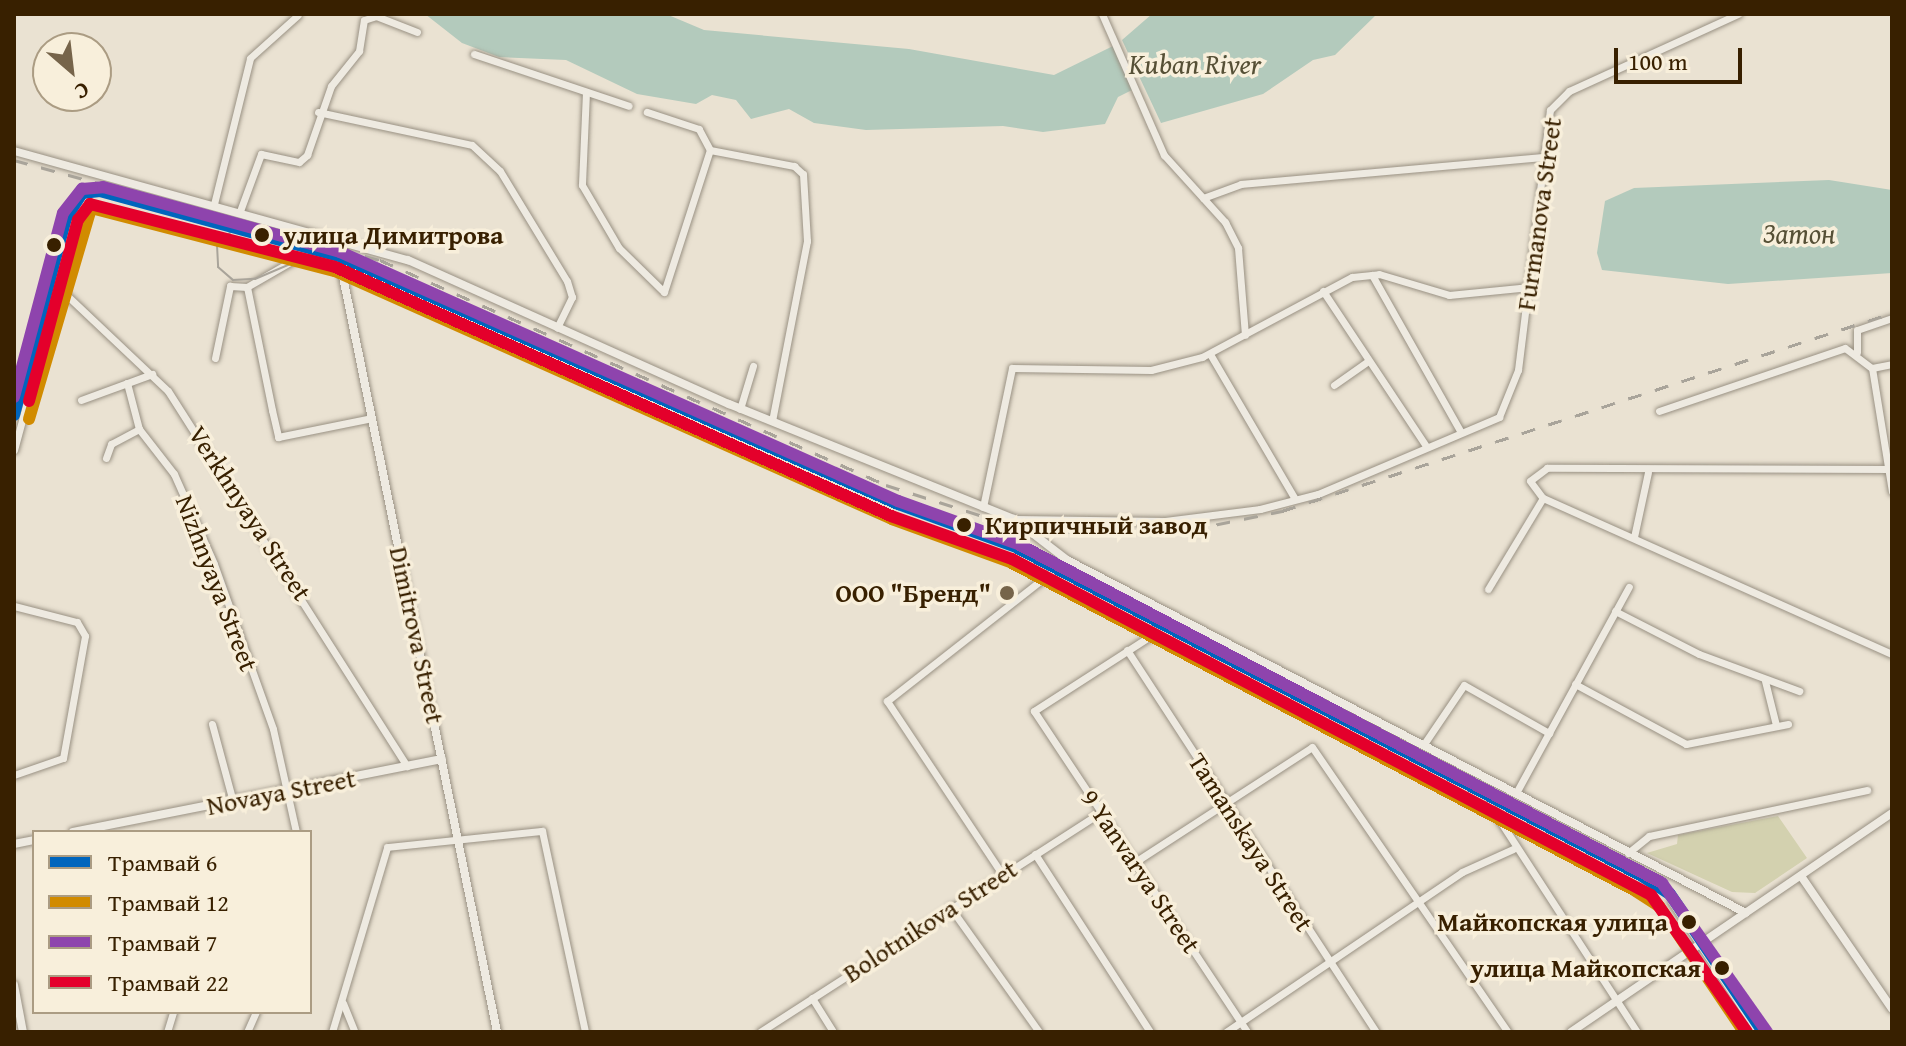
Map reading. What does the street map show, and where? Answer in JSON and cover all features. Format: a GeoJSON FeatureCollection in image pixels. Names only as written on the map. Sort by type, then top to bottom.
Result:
{"type":"FeatureCollection","features":[{"type":"Feature","properties":{"kind":"street"},"geometry":{"type":"LineString","coordinates":[[1102,14],[1164,155],[1203,198],[1238,248],[1245,335]]}},
{"type":"Feature","properties":{"kind":"street","name":"Furmanova Street"},"geometry":{"type":"LineString","coordinates":[[1461,432],[1499,417],[1515,384],[1530,287],[1550,110],[1569,91],[1738,14]]}},
{"type":"Feature","properties":{"kind":"street"},"geometry":{"type":"LineString","coordinates":[[214,204],[250,58],[298,15]]}},
{"type":"Feature","properties":{"kind":"street"},"geometry":{"type":"LineString","coordinates":[[240,211],[256,159],[299,162],[318,112],[359,51],[364,20],[376,16],[389,25],[417,32]]}},
{"type":"Feature","properties":{"kind":"street"},"geometry":{"type":"LineString","coordinates":[[474,54],[629,106]]}},
{"type":"Feature","properties":{"kind":"street"},"geometry":{"type":"LineString","coordinates":[[586,92],[582,185],[619,248],[664,292],[710,150],[699,129],[647,112]]}},
{"type":"Feature","properties":{"kind":"street"},"geometry":{"type":"LineString","coordinates":[[318,112],[472,145],[500,171],[567,281],[572,297],[557,328]]}},
{"type":"Feature","properties":{"kind":"street"},"geometry":{"type":"LineString","coordinates":[[710,150],[794,166],[803,174],[807,241],[772,421]]}},
{"type":"Feature","properties":{"kind":"street"},"geometry":{"type":"LineString","coordinates":[[14,151],[343,238],[740,409],[1014,519],[1067,560],[1746,913]]}},
{"type":"Feature","properties":{"kind":"street"},"geometry":{"type":"LineString","coordinates":[[1203,198],[1241,184],[1545,157]]}},
{"type":"Feature","properties":{"kind":"street","name":"Dimitrova Street"},"geometry":{"type":"LineString","coordinates":[[343,238],[340,263],[497,1032]]}},
{"type":"Feature","properties":{"kind":"street"},"geometry":{"type":"LineString","coordinates":[[215,358],[230,286],[247,287],[297,258],[340,263]]}},
{"type":"Feature","properties":{"kind":"street"},"geometry":{"type":"LineString","coordinates":[[983,507],[1012,368],[1151,370],[1210,354],[1323,291],[1372,275],[1449,295],[1530,287]]}},
{"type":"Feature","properties":{"kind":"street"},"geometry":{"type":"LineString","coordinates":[[1014,519],[1188,520],[1295,499],[1461,432],[1372,275]]}},
{"type":"Feature","properties":{"kind":"street","name":"Verkhnyaya Street"},"geometry":{"type":"LineString","coordinates":[[14,450],[58,287],[152,374],[337,646],[407,766]]}},
{"type":"Feature","properties":{"kind":"street"},"geometry":{"type":"LineString","coordinates":[[247,287],[278,437],[372,418]]}},
{"type":"Feature","properties":{"kind":"street"},"geometry":{"type":"LineString","coordinates":[[1323,291],[1426,446]]}},
{"type":"Feature","properties":{"kind":"street"},"geometry":{"type":"LineString","coordinates":[[1857,352],[1857,330],[1892,318]]}},
{"type":"Feature","properties":{"kind":"street"},"geometry":{"type":"LineString","coordinates":[[1659,411],[1845,348],[1857,352],[1872,368],[1892,469],[1892,491]]}},
{"type":"Feature","properties":{"kind":"street"},"geometry":{"type":"LineString","coordinates":[[1210,354],[1295,499]]}},
{"type":"Feature","properties":{"kind":"street"},"geometry":{"type":"LineString","coordinates":[[1334,385],[1368,361]]}},
{"type":"Feature","properties":{"kind":"street"},"geometry":{"type":"LineString","coordinates":[[1872,368],[1892,364]]}},
{"type":"Feature","properties":{"kind":"street"},"geometry":{"type":"LineString","coordinates":[[740,409],[753,366]]}},
{"type":"Feature","properties":{"kind":"street"},"geometry":{"type":"LineString","coordinates":[[81,400],[152,374]]}},
{"type":"Feature","properties":{"kind":"street"},"geometry":{"type":"LineString","coordinates":[[106,458],[111,444],[139,429],[127,383]]}},
{"type":"Feature","properties":{"kind":"street","name":"Nizhnyaya Street"},"geometry":{"type":"LineString","coordinates":[[139,429],[174,474],[214,564],[290,791],[293,830]]}},
{"type":"Feature","properties":{"kind":"street"},"geometry":{"type":"LineString","coordinates":[[1892,469],[1648,472],[1547,468],[1530,481],[1543,498],[1892,654]]}},
{"type":"Feature","properties":{"kind":"street"},"geometry":{"type":"LineString","coordinates":[[1634,537],[1648,472]]}},
{"type":"Feature","properties":{"kind":"street"},"geometry":{"type":"LineString","coordinates":[[1488,589],[1543,498]]}},
{"type":"Feature","properties":{"kind":"street"},"geometry":{"type":"LineString","coordinates":[[1002,874],[887,701],[1067,560]]}},
{"type":"Feature","properties":{"kind":"street"},"geometry":{"type":"LineString","coordinates":[[1516,793],[1629,587]]}},
{"type":"Feature","properties":{"kind":"street"},"geometry":{"type":"LineString","coordinates":[[14,606],[77,622],[85,636],[63,758],[14,775]]}},
{"type":"Feature","properties":{"kind":"street"},"geometry":{"type":"LineString","coordinates":[[1615,611],[1765,681],[1799,691]]}},
{"type":"Feature","properties":{"kind":"street"},"geometry":{"type":"LineString","coordinates":[[1127,650],[1155,633]]}},
{"type":"Feature","properties":{"kind":"street","name":"9 Yanvarya Street"},"geometry":{"type":"LineString","coordinates":[[1127,650],[1034,711],[1247,1032]]}},
{"type":"Feature","properties":{"kind":"street","name":"Tamanskaya Street"},"geometry":{"type":"LineString","coordinates":[[1127,650],[1376,1032]]}},
{"type":"Feature","properties":{"kind":"street"},"geometry":{"type":"LineString","coordinates":[[1765,681],[1776,725]]}},
{"type":"Feature","properties":{"kind":"street"},"geometry":{"type":"LineString","coordinates":[[1575,684],[1686,744],[1788,724]]}},
{"type":"Feature","properties":{"kind":"street"},"geometry":{"type":"LineString","coordinates":[[1424,744],[1464,685],[1549,733]]}},
{"type":"Feature","properties":{"kind":"street"},"geometry":{"type":"LineString","coordinates":[[212,724],[233,802]]}},
{"type":"Feature","properties":{"kind":"street"},"geometry":{"type":"LineString","coordinates":[[1135,862],[1312,747],[1508,1032]]}},
{"type":"Feature","properties":{"kind":"street","name":"Novaya Street"},"geometry":{"type":"LineString","coordinates":[[90,830],[442,759]]}},
{"type":"Feature","properties":{"kind":"street"},"geometry":{"type":"LineString","coordinates":[[1628,853],[1649,836],[1867,790]]}},
{"type":"Feature","properties":{"kind":"street"},"geometry":{"type":"LineString","coordinates":[[1489,804],[1513,849],[1637,1032]]}},
{"type":"Feature","properties":{"kind":"street","name":"Bolotnikova Street"},"geometry":{"type":"LineString","coordinates":[[760,1032],[1101,812]]}},
{"type":"Feature","properties":{"kind":"street"},"geometry":{"type":"LineString","coordinates":[[1571,1032],[1892,813]]}},
{"type":"Feature","properties":{"kind":"street"},"geometry":{"type":"LineString","coordinates":[[332,1032],[387,847],[459,837],[542,831],[585,1032]]}},
{"type":"Feature","properties":{"kind":"street"},"geometry":{"type":"LineString","coordinates":[[1226,1032],[1497,850],[1513,849]]}},
{"type":"Feature","properties":{"kind":"street"},"geometry":{"type":"LineString","coordinates":[[1035,854],[1150,1032]]}},
{"type":"Feature","properties":{"kind":"street"},"geometry":{"type":"LineString","coordinates":[[1801,876],[1892,1009]]}},
{"type":"Feature","properties":{"kind":"street"},"geometry":{"type":"LineString","coordinates":[[1671,901],[1758,1032]]}},
{"type":"Feature","properties":{"kind":"street"},"geometry":{"type":"LineString","coordinates":[[950,907],[1039,1032]]}},
{"type":"Feature","properties":{"kind":"street"},"geometry":{"type":"LineString","coordinates":[[14,985],[23,1032]]}},
{"type":"Feature","properties":{"kind":"street"},"geometry":{"type":"LineString","coordinates":[[812,998],[833,1032]]}},
{"type":"Feature","properties":{"kind":"street"},"geometry":{"type":"LineString","coordinates":[[343,1003],[355,1032]]}},
{"type":"Feature","properties":{"kind":"shaded area"},"geometry":{"type":"Polygon","coordinates":[[[1778,816],[1807,858],[1755,893],[1732,892],[1647,853],[1677,844],[1678,835],[1778,816]]]}},
{"type":"Feature","properties":{"kind":"water"},"geometry":{"type":"Polygon","coordinates":[[[425,14],[666,14],[704,30],[909,49],[1054,75],[1113,46],[1132,90],[1118,97],[1105,124],[1043,132],[1003,126],[866,130],[814,123],[789,109],[751,119],[736,100],[712,95],[696,104],[637,94],[566,60],[499,57],[462,43],[425,14]]]}},
{"type":"Feature","properties":{"kind":"water","name":"Kuban River"},"geometry":{"type":"Polygon","coordinates":[[[1152,14],[1377,14],[1335,55],[1313,60],[1263,94],[1161,123],[1122,40],[1152,14]]]}},
{"type":"Feature","properties":{"kind":"water","name":"Затон"},"geometry":{"type":"Polygon","coordinates":[[[1829,180],[1892,190],[1892,273],[1728,284],[1602,270],[1597,253],[1605,201],[1634,188],[1829,180]]]}},
{"type":"Feature","properties":{"kind":"tram line","name":"7"},"geometry":{"type":"LineString","coordinates":[[14,397],[63,213],[82,189],[103,187],[340,252],[898,501],[1018,544],[1662,883],[1767,1032]]}},
{"type":"Feature","properties":{"kind":"tram line","name":"6"},"geometry":{"type":"LineString","coordinates":[[14,415],[66,218],[82,193],[100,191],[340,256],[898,504],[1016,547],[1642,876],[1670,894],[1763,1032]]}},
{"type":"Feature","properties":{"kind":"tram line","name":"22"},"geometry":{"type":"LineString","coordinates":[[29,401],[78,220],[90,204],[335,267],[891,516],[1012,559],[1651,895],[1747,1032]]}},
{"type":"Feature","properties":{"kind":"tram line","name":"12"},"geometry":{"type":"LineString","coordinates":[[29,419],[91,208],[335,271],[892,519],[1010,562],[1634,890],[1659,906],[1744,1032]]}},
{"type":"Feature","properties":{"kind":"tram line"},"geometry":{"type":"LineString","coordinates":[[251,228],[235,228],[217,245],[218,267],[233,280],[255,279],[321,251]]}},
{"type":"Feature","properties":{"kind":"railway"},"geometry":{"type":"LineString","coordinates":[[14,160],[380,260],[886,485],[1032,532],[1189,530],[1282,511],[1892,313]]}},
{"type":"Feature","properties":{"kind":"place","name":"улица Димитрова"},"geometry":{"type":"Point","coordinates":[262,235]}},
{"type":"Feature","properties":{"kind":"place","name":"Кирпичный завод"},"geometry":{"type":"Point","coordinates":[964,525]}},
{"type":"Feature","properties":{"kind":"place","name":"ООО \"Бренд\""},"geometry":{"type":"Point","coordinates":[1007,593]}},
{"type":"Feature","properties":{"kind":"place","name":"Майкопская улица"},"geometry":{"type":"Point","coordinates":[1689,922]}},
{"type":"Feature","properties":{"kind":"place","name":"улица Майкопская"},"geometry":{"type":"Point","coordinates":[1722,968]}}]}
